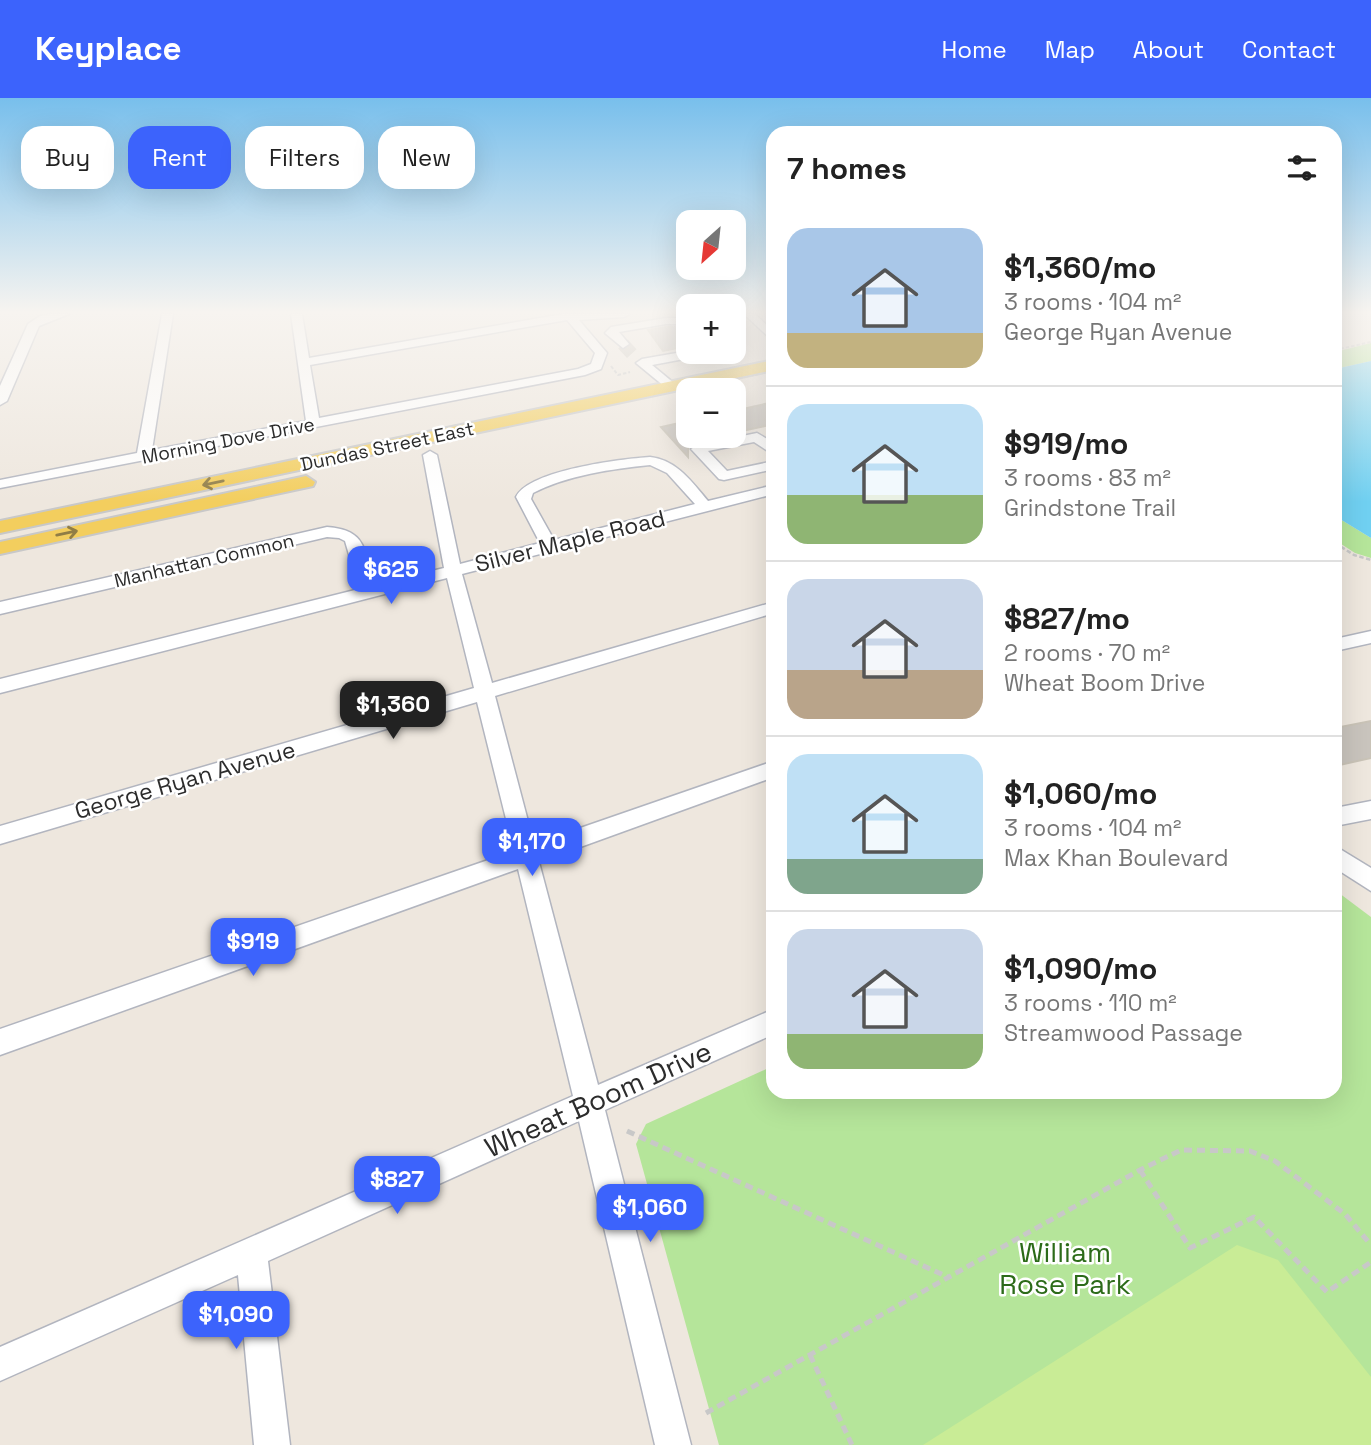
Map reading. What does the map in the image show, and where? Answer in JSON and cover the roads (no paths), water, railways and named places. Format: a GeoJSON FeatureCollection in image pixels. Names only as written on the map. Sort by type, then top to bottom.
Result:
{"type":"FeatureCollection","features":[{"type":"Feature","properties":{"kind":"main road","name":"Dundas Street East"},"geometry":{"type":"LineString","coordinates":[[0,527],[718,377]]}},
{"type":"Feature","properties":{"kind":"main road"},"geometry":{"type":"LineString","coordinates":[[746,387],[766,383]]}},
{"type":"Feature","properties":{"kind":"main road","name":"Dundas Street East"},"geometry":{"type":"LineString","coordinates":[[0,548],[676,402]]}},
{"type":"Feature","properties":{"kind":"street"},"geometry":{"type":"LineString","coordinates":[[0,401],[11,377]]}},
{"type":"Feature","properties":{"kind":"street"},"geometry":{"type":"LineString","coordinates":[[144,457],[157,377]]}},
{"type":"Feature","properties":{"kind":"street"},"geometry":{"type":"LineString","coordinates":[[305,377],[313,424]]}},
{"type":"Feature","properties":{"kind":"street","name":"Morning Dove Drive"},"geometry":{"type":"LineString","coordinates":[[0,484],[556,377]]}},
{"type":"Feature","properties":{"kind":"street"},"geometry":{"type":"LineString","coordinates":[[658,377],[670,387]]}},
{"type":"Feature","properties":{"kind":"street"},"geometry":{"type":"LineString","coordinates":[[766,444],[757,437],[698,449],[724,476],[766,467]]}},
{"type":"Feature","properties":{"kind":"street"},"geometry":{"type":"LineString","coordinates":[[430,455],[453,570],[673,1445]]}},
{"type":"Feature","properties":{"kind":"street"},"geometry":{"type":"LineString","coordinates":[[550,546],[523,499],[528,490],[550,481],[638,460],[656,460],[669,467],[705,507]]}},
{"type":"Feature","properties":{"kind":"street","name":"Silver Maple Road"},"geometry":{"type":"LineString","coordinates":[[0,686],[766,491]]}},
{"type":"Feature","properties":{"kind":"street","name":"Manhattan Common"},"geometry":{"type":"LineString","coordinates":[[0,608],[327,532],[343,533],[352,539],[368,592]]}},
{"type":"Feature","properties":{"kind":"street","name":"George Ryan Avenue"},"geometry":{"type":"LineString","coordinates":[[0,835],[766,609]]}},
{"type":"Feature","properties":{"kind":"street"},"geometry":{"type":"LineString","coordinates":[[1342,643],[1371,637]]}},
{"type":"Feature","properties":{"kind":"street"},"geometry":{"type":"LineString","coordinates":[[0,1042],[766,772]]}},
{"type":"Feature","properties":{"kind":"street"},"geometry":{"type":"LineString","coordinates":[[1342,816],[1371,810]]}},
{"type":"Feature","properties":{"kind":"street"},"geometry":{"type":"LineString","coordinates":[[1342,860],[1371,881]]}},
{"type":"Feature","properties":{"kind":"street","name":"Wheat Boom Drive"},"geometry":{"type":"LineString","coordinates":[[0,1364],[766,1025]]}},
{"type":"Feature","properties":{"kind":"street"},"geometry":{"type":"LineString","coordinates":[[251,1253],[260,1313],[272,1445]]}},
{"type":"Feature","properties":{"kind":"water"},"geometry":{"type":"Polygon","coordinates":[[[1342,377],[1371,377],[1371,538],[1342,520],[1342,377]]]}},
{"type":"Feature","properties":{"kind":"park label","name":"William Rose Park"},"geometry":{"type":"Point","coordinates":[1065,1268]}}]}
